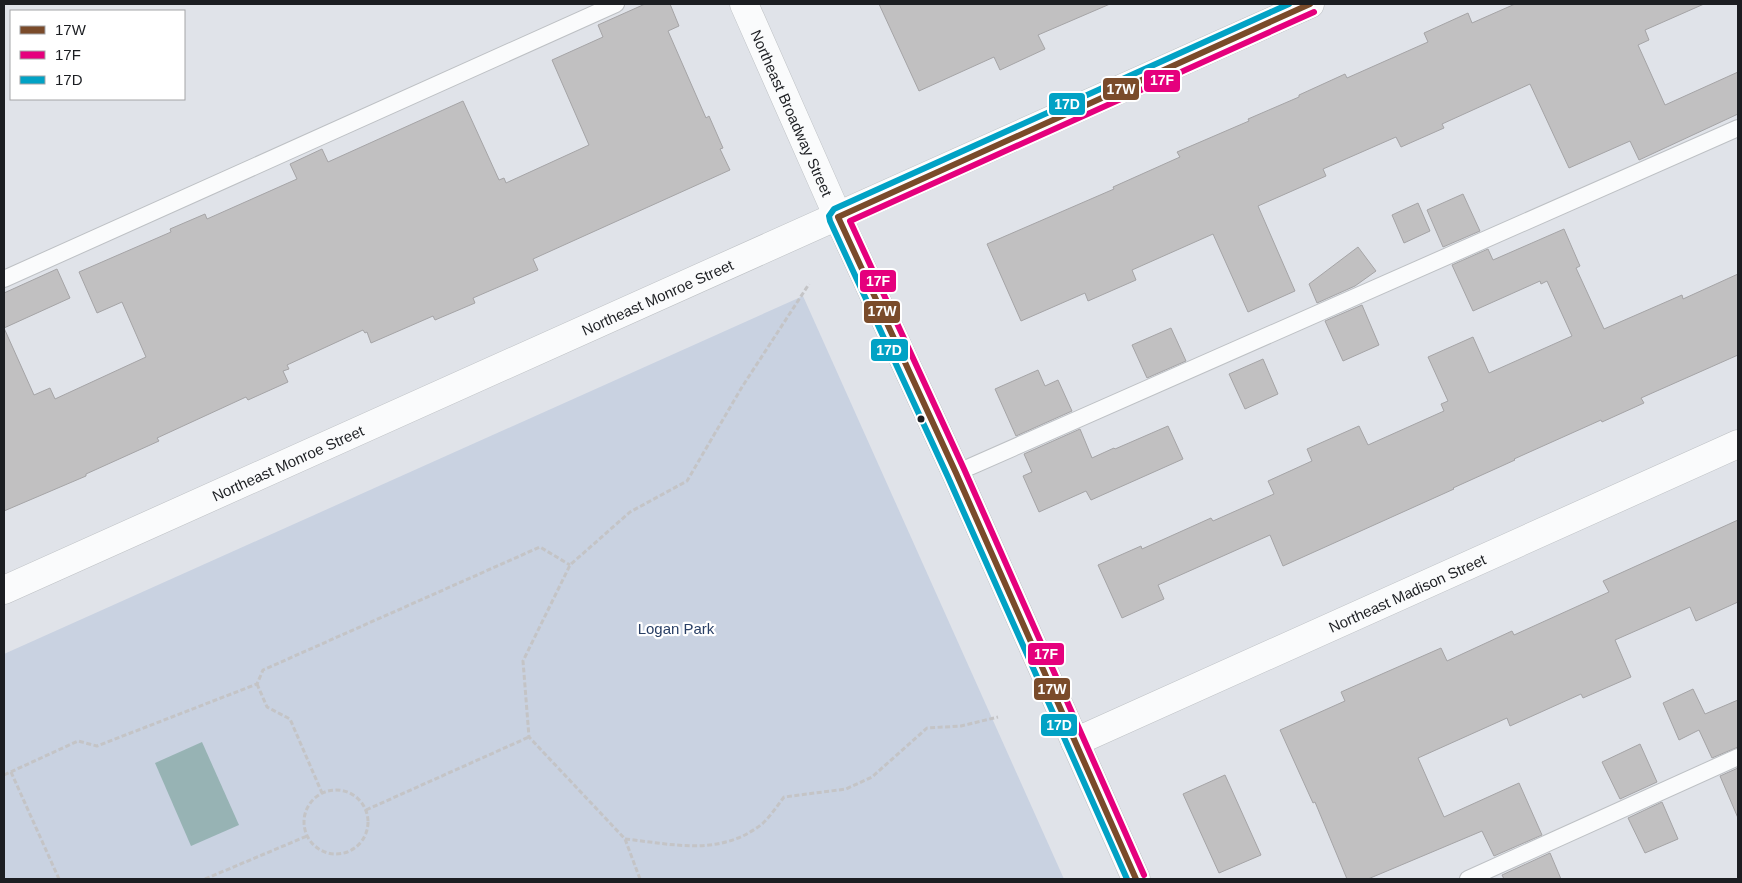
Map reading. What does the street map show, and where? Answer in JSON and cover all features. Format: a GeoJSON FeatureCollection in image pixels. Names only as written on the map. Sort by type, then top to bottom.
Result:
{"type":"FeatureCollection","features":[{"type":"Feature","properties":{"kind":"street","name":"Northeast Broadway Street"},"geometry":{"type":"LineString","coordinates":[[744,4],[838,217],[956,473],[1136,879]]}},
{"type":"Feature","properties":{"kind":"street","name":"Northeast Monroe Street"},"geometry":{"type":"LineString","coordinates":[[4,590],[1310,4]]}},
{"type":"Feature","properties":{"kind":"street","name":"Northeast Madison Street"},"geometry":{"type":"LineString","coordinates":[[1075,742],[1738,444]]}},
{"type":"Feature","properties":{"kind":"lane"},"geometry":{"type":"LineString","coordinates":[[4,279],[616,4]]}},
{"type":"Feature","properties":{"kind":"lane"},"geometry":{"type":"LineString","coordinates":[[956,473],[1738,128]]}},
{"type":"Feature","properties":{"kind":"lane"},"geometry":{"type":"LineString","coordinates":[[1468,879],[1738,757]]}},
{"type":"Feature","properties":{"kind":"path"},"geometry":{"type":"LineString","coordinates":[[640,879],[625,839],[528,737],[523,661],[570,564],[630,512],[687,481],[742,387],[809,284]]}},
{"type":"Feature","properties":{"kind":"path"},"geometry":{"type":"LineString","coordinates":[[4,775],[78,741],[98,746],[257,684],[263,670],[540,547],[570,564]]}},
{"type":"Feature","properties":{"kind":"path"},"geometry":{"type":"LineString","coordinates":[[257,684],[267,707],[290,719],[322,793]]}},
{"type":"Feature","properties":{"kind":"path"},"geometry":{"type":"LineString","coordinates":[[625,839],[694,847],[731,842],[762,824],[784,798],[846,789],[872,777],[927,728],[961,726],[998,717]]}},
{"type":"Feature","properties":{"kind":"path"},"geometry":{"type":"LineString","coordinates":[[366,810],[528,737]]}},
{"type":"Feature","properties":{"kind":"path"},"geometry":{"type":"LineString","coordinates":[[10,772],[59,879]]}},
{"type":"Feature","properties":{"kind":"path"},"geometry":{"type":"LineString","coordinates":[[343,790],[352,794],[366,810],[368,821],[366,832],[353,849],[344,853],[322,852],[313,846],[307,836],[304,816],[307,806],[322,793],[343,790]]}},
{"type":"Feature","properties":{"kind":"path"},"geometry":{"type":"LineString","coordinates":[[205,879],[307,836]]}},
{"type":"Feature","properties":{"kind":"green space","name":"Logan Park"},"geometry":{"type":"Polygon","coordinates":[[[803,296],[1064,879],[4,879],[4,654],[803,296]]]}},
{"type":"Feature","properties":{"kind":"shaded area"},"geometry":{"type":"Polygon","coordinates":[[[202,742],[239,825],[191,846],[155,763],[202,742]]]}},
{"type":"Feature","properties":{"kind":"building"},"geometry":{"type":"Polygon","coordinates":[[[645,4],[670,4],[679,26],[668,31],[706,118],[709,116],[723,148],[720,149],[730,170],[533,259],[538,270],[473,298],[475,303],[435,320],[433,316],[371,343],[367,332],[365,333],[363,330],[287,365],[289,369],[283,371],[288,382],[248,400],[246,397],[157,438],[159,441],[86,474],[86,476],[4,511],[4,328],[34,395],[50,388],[55,399],[146,357],[122,302],[97,313],[79,272],[171,232],[170,229],[205,214],[207,219],[297,179],[290,164],[322,149],[328,162],[463,101],[499,180],[504,178],[506,183],[589,145],[552,60],[603,37],[598,25],[645,4]]]}},
{"type":"Feature","properties":{"kind":"building"},"geometry":{"type":"Polygon","coordinates":[[[879,4],[1110,4],[1038,35],[1045,49],[1000,70],[994,57],[919,91],[879,4]]]}},
{"type":"Feature","properties":{"kind":"building"},"geometry":{"type":"Polygon","coordinates":[[[1515,4],[1704,4],[1645,30],[1649,40],[1638,45],[1665,105],[1738,72],[1738,114],[1639,160],[1630,141],[1569,168],[1530,84],[1442,124],[1444,128],[1401,147],[1396,137],[1323,169],[1326,176],[1258,206],[1295,291],[1248,312],[1213,234],[1132,270],[1136,280],[1088,301],[1085,293],[1021,321],[987,244],[1114,189],[1113,187],[1180,157],[1177,152],[1249,121],[1248,119],[1299,97],[1299,95],[1345,74],[1347,78],[1428,42],[1424,33],[1468,13],[1472,23],[1515,4]]]}},
{"type":"Feature","properties":{"kind":"building"},"geometry":{"type":"Polygon","coordinates":[[[1463,194],[1480,231],[1443,247],[1427,210],[1463,194]]]}},
{"type":"Feature","properties":{"kind":"building"},"geometry":{"type":"Polygon","coordinates":[[[1418,203],[1430,231],[1404,243],[1392,215],[1418,203]]]}},
{"type":"Feature","properties":{"kind":"building"},"geometry":{"type":"Polygon","coordinates":[[[1564,229],[1580,266],[1576,268],[1604,329],[1682,295],[1683,299],[1738,274],[1738,355],[1641,398],[1644,403],[1514,459],[1454,489],[1283,566],[1270,535],[1158,585],[1164,599],[1122,618],[1098,565],[1141,546],[1142,549],[1211,518],[1213,521],[1274,494],[1268,481],[1312,461],[1307,449],[1359,426],[1368,445],[1444,411],[1441,404],[1448,401],[1428,357],[1473,337],[1489,373],[1572,336],[1547,281],[1541,284],[1540,281],[1473,311],[1452,265],[1488,249],[1493,260],[1564,229]]]}},
{"type":"Feature","properties":{"kind":"building"},"geometry":{"type":"Polygon","coordinates":[[[1358,247],[1376,271],[1355,286],[1317,303],[1309,284],[1358,247]]]}},
{"type":"Feature","properties":{"kind":"building"},"geometry":{"type":"Polygon","coordinates":[[[57,269],[70,298],[4,328],[4,293],[57,269]]]}},
{"type":"Feature","properties":{"kind":"building"},"geometry":{"type":"Polygon","coordinates":[[[1362,305],[1379,345],[1343,361],[1325,321],[1362,305]]]}},
{"type":"Feature","properties":{"kind":"building"},"geometry":{"type":"Polygon","coordinates":[[[1171,328],[1186,361],[1147,378],[1132,345],[1171,328]]]}},
{"type":"Feature","properties":{"kind":"building"},"geometry":{"type":"Polygon","coordinates":[[[1263,359],[1278,394],[1245,409],[1229,374],[1263,359]]]}},
{"type":"Feature","properties":{"kind":"building"},"geometry":{"type":"Polygon","coordinates":[[[1038,370],[1045,386],[1058,380],[1072,411],[1016,436],[995,389],[1038,370]]]}},
{"type":"Feature","properties":{"kind":"building"},"geometry":{"type":"Polygon","coordinates":[[[1168,426],[1183,459],[1091,500],[1086,491],[1039,512],[1023,476],[1032,472],[1024,454],[1080,429],[1092,458],[1168,426]]]}},
{"type":"Feature","properties":{"kind":"building"},"geometry":{"type":"Polygon","coordinates":[[[1738,520],[1738,602],[1696,621],[1690,607],[1615,640],[1631,677],[1583,698],[1581,694],[1510,726],[1507,718],[1418,758],[1444,817],[1519,783],[1542,835],[1494,856],[1482,831],[1368,879],[1347,879],[1315,802],[1313,803],[1280,730],[1345,701],[1341,692],[1441,648],[1447,661],[1512,631],[1514,635],[1609,592],[1603,581],[1738,520]]]}},
{"type":"Feature","properties":{"kind":"building"},"geometry":{"type":"Polygon","coordinates":[[[1693,689],[1705,714],[1738,700],[1738,747],[1712,758],[1699,730],[1679,740],[1663,703],[1693,689]]]}},
{"type":"Feature","properties":{"kind":"building"},"geometry":{"type":"Polygon","coordinates":[[[1640,744],[1657,782],[1620,799],[1602,762],[1640,744]]]}},
{"type":"Feature","properties":{"kind":"building"},"geometry":{"type":"Polygon","coordinates":[[[1738,768],[1738,818],[1720,776],[1738,768]]]}},
{"type":"Feature","properties":{"kind":"building"},"geometry":{"type":"Polygon","coordinates":[[[1225,775],[1261,855],[1219,873],[1183,794],[1225,775]]]}},
{"type":"Feature","properties":{"kind":"building"},"geometry":{"type":"Polygon","coordinates":[[[1662,802],[1678,839],[1645,853],[1628,818],[1662,802]]]}},
{"type":"Feature","properties":{"kind":"building"},"geometry":{"type":"Polygon","coordinates":[[[1550,853],[1561,879],[1504,879],[1502,875],[1550,853]]]}},
{"type":"Feature","properties":{"kind":"transit line","name":"17D"},"geometry":{"type":"LineString","coordinates":[[1127,879],[948,477],[829,216],[834,209],[1289,4]]}},
{"type":"Feature","properties":{"kind":"transit line","name":"17W"},"geometry":{"type":"LineString","coordinates":[[1136,879],[956,473],[838,217],[1310,4]]}},
{"type":"Feature","properties":{"kind":"transit line","name":"17F"},"geometry":{"type":"LineString","coordinates":[[1144,875],[964,469],[850,221],[1314,12]]}}]}
